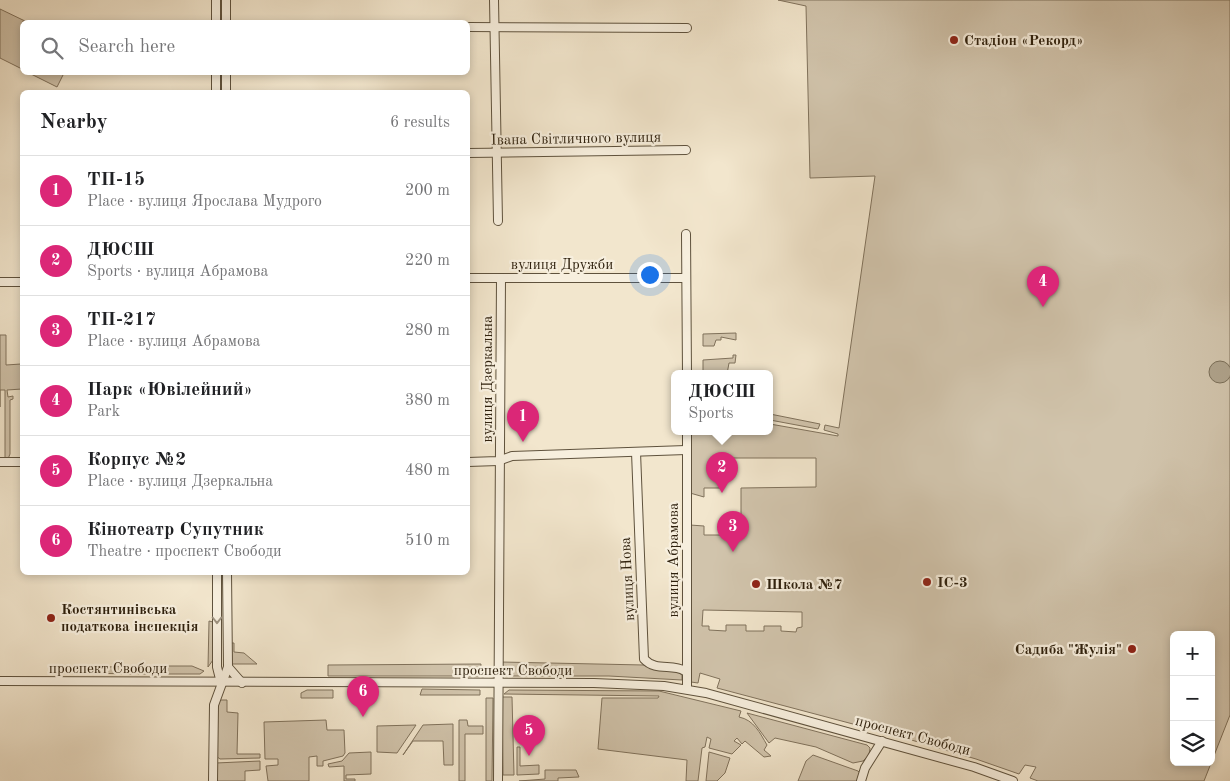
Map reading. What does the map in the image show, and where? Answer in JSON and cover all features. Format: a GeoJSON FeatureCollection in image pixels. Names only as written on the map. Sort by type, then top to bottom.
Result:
{"type":"FeatureCollection","features":[{"type":"Feature","properties":{"kind":"street"},"geometry":{"type":"LineString","coordinates":[[216,0],[216,20]]}},
{"type":"Feature","properties":{"kind":"street"},"geometry":{"type":"LineString","coordinates":[[226,0],[226,20]]}},
{"type":"Feature","properties":{"kind":"street"},"geometry":{"type":"LineString","coordinates":[[494,0],[498,221]]}},
{"type":"Feature","properties":{"kind":"street"},"geometry":{"type":"LineString","coordinates":[[470,27],[687,28]]}},
{"type":"Feature","properties":{"kind":"street"},"geometry":{"type":"LineString","coordinates":[[216,75],[216,90]]}},
{"type":"Feature","properties":{"kind":"street"},"geometry":{"type":"LineString","coordinates":[[226,75],[226,90]]}},
{"type":"Feature","properties":{"kind":"street","name":"Івана Світличного вулиця"},"geometry":{"type":"LineString","coordinates":[[470,153],[686,150]]}},
{"type":"Feature","properties":{"kind":"street"},"geometry":{"type":"LineString","coordinates":[[686,234],[687,370]]}},
{"type":"Feature","properties":{"kind":"street","name":"вулиця Дружби"},"geometry":{"type":"LineString","coordinates":[[470,278],[686,278]]}},
{"type":"Feature","properties":{"kind":"street","name":"вулиця Дзеркальна"},"geometry":{"type":"LineString","coordinates":[[498,781],[501,278]]}},
{"type":"Feature","properties":{"kind":"street"},"geometry":{"type":"LineString","coordinates":[[0,282],[20,282]]}},
{"type":"Feature","properties":{"kind":"street","name":"вулиця Абрамова"},"geometry":{"type":"LineString","coordinates":[[687,435],[685,671],[687,689]]}},
{"type":"Feature","properties":{"kind":"street"},"geometry":{"type":"LineString","coordinates":[[470,462],[501,460],[512,456],[686,450]]}},
{"type":"Feature","properties":{"kind":"street","name":"вулиця Нова"},"geometry":{"type":"LineString","coordinates":[[636,452],[644,659],[655,667],[678,668],[685,671]]}},
{"type":"Feature","properties":{"kind":"street"},"geometry":{"type":"LineString","coordinates":[[0,462],[20,462]]}},
{"type":"Feature","properties":{"kind":"street"},"geometry":{"type":"LineString","coordinates":[[217,575],[217,668],[221,683]]}},
{"type":"Feature","properties":{"kind":"street"},"geometry":{"type":"LineString","coordinates":[[213,781],[214,705],[228,667],[227,575]]}},
{"type":"Feature","properties":{"kind":"street"},"geometry":{"type":"LineString","coordinates":[[217,600],[227,600]]}},
{"type":"Feature","properties":{"kind":"street"},"geometry":{"type":"LineString","coordinates":[[228,667],[242,683]]}},
{"type":"Feature","properties":{"kind":"street"},"geometry":{"type":"LineString","coordinates":[[204,683],[217,668]]}},
{"type":"Feature","properties":{"kind":"street","name":"проспект Свободи"},"geometry":{"type":"LineString","coordinates":[[0,682],[594,683],[664,686],[687,689],[882,741],[974,767],[1000,779],[1013,781]]}},
{"type":"Feature","properties":{"kind":"street"},"geometry":{"type":"LineString","coordinates":[[861,781],[865,768],[882,741]]}},
{"type":"Feature","properties":{"kind":"shaded area"},"geometry":{"type":"Polygon","coordinates":[[[778,0],[1230,0],[1230,715],[1215,753],[1215,631],[1170,631],[1170,766],[1210,766],[1204,781],[1038,781],[1030,778],[1036,767],[1025,765],[1019,774],[908,739],[910,732],[870,721],[868,728],[717,688],[720,679],[700,673],[698,683],[691,682],[689,678],[690,525],[704,526],[704,535],[741,535],[741,488],[816,487],[816,458],[720,458],[720,465],[724,465],[724,488],[704,488],[704,497],[690,493],[690,435],[773,435],[773,425],[838,436],[838,434],[824,430],[825,425],[839,428],[875,176],[810,178],[806,6],[778,0]],[[703,610],[702,626],[709,626],[709,630],[726,631],[726,625],[746,625],[746,631],[764,631],[764,626],[781,626],[781,631],[796,632],[797,628],[802,627],[802,612],[703,610]]]}},
{"type":"Feature","properties":{"kind":"shaded area"},"geometry":{"type":"Polygon","coordinates":[[[0,9],[23,20],[20,20],[20,68],[0,58],[0,9]]]}},
{"type":"Feature","properties":{"kind":"shaded area"},"geometry":{"type":"Polygon","coordinates":[[[33,75],[63,75],[57,87],[33,75]]]}},
{"type":"Feature","properties":{"kind":"shaded area"},"geometry":{"type":"Polygon","coordinates":[[[736,333],[736,340],[721,337],[721,340],[716,340],[714,346],[703,346],[703,334],[736,333]]]}},
{"type":"Feature","properties":{"kind":"shaded area"},"geometry":{"type":"Polygon","coordinates":[[[0,335],[6,335],[6,365],[20,364],[20,389],[7,390],[8,397],[13,396],[13,399],[10,400],[10,454],[8,459],[5,459],[5,390],[0,390],[0,335]]]}},
{"type":"Feature","properties":{"kind":"shaded area"},"geometry":{"type":"Polygon","coordinates":[[[733,355],[736,355],[735,363],[729,363],[728,370],[703,370],[703,360],[733,358],[733,355]]]}},
{"type":"Feature","properties":{"kind":"shaded area"},"geometry":{"type":"Polygon","coordinates":[[[1220,361],[1228,364],[1231,372],[1228,380],[1220,383],[1212,380],[1209,372],[1212,364],[1220,361]]]}},
{"type":"Feature","properties":{"kind":"shaded area"},"geometry":{"type":"Polygon","coordinates":[[[773,415],[820,424],[818,429],[773,421],[773,415]]]}},
{"type":"Feature","properties":{"kind":"shaded area"},"geometry":{"type":"Polygon","coordinates":[[[209,621],[213,622],[213,660],[208,667],[209,621]]]}},
{"type":"Feature","properties":{"kind":"shaded area"},"geometry":{"type":"Polygon","coordinates":[[[231,643],[234,643],[234,652],[244,653],[257,664],[232,664],[231,643]]]}},
{"type":"Feature","properties":{"kind":"shaded area"},"geometry":{"type":"Polygon","coordinates":[[[501,662],[644,665],[674,670],[682,675],[682,680],[609,676],[505,676],[501,674],[501,662]]]}},
{"type":"Feature","properties":{"kind":"shaded area"},"geometry":{"type":"Polygon","coordinates":[[[481,664],[480,676],[328,676],[328,665],[481,664]]]}},
{"type":"Feature","properties":{"kind":"shaded area"},"geometry":{"type":"Polygon","coordinates":[[[135,666],[135,674],[80,673],[80,668],[135,666]]]}},
{"type":"Feature","properties":{"kind":"shaded area"},"geometry":{"type":"Polygon","coordinates":[[[139,666],[192,666],[204,671],[200,674],[138,674],[139,666]]]}},
{"type":"Feature","properties":{"kind":"shaded area"},"geometry":{"type":"Polygon","coordinates":[[[422,689],[480,690],[480,695],[420,695],[422,689]]]}},
{"type":"Feature","properties":{"kind":"shaded area"},"geometry":{"type":"Polygon","coordinates":[[[307,690],[333,690],[333,698],[301,698],[301,693],[307,690]]]}},
{"type":"Feature","properties":{"kind":"shaded area"},"geometry":{"type":"Polygon","coordinates":[[[509,690],[659,691],[741,711],[739,717],[749,721],[756,728],[767,745],[764,750],[771,756],[764,757],[745,741],[742,744],[737,738],[734,741],[741,745],[732,754],[709,748],[711,739],[707,737],[705,747],[702,748],[698,781],[686,781],[687,760],[598,749],[602,698],[658,698],[659,696],[504,694],[509,690]]]}},
{"type":"Feature","properties":{"kind":"shaded area"},"geometry":{"type":"Polygon","coordinates":[[[502,697],[512,697],[514,775],[503,775],[502,697]]]}},
{"type":"Feature","properties":{"kind":"shaded area"},"geometry":{"type":"Polygon","coordinates":[[[486,698],[493,698],[492,781],[486,781],[486,698]]]}},
{"type":"Feature","properties":{"kind":"shaded area"},"geometry":{"type":"Polygon","coordinates":[[[219,700],[227,700],[227,712],[238,713],[237,754],[260,754],[260,758],[220,759],[216,756],[217,705],[219,700]]]}},
{"type":"Feature","properties":{"kind":"shaded area"},"geometry":{"type":"Polygon","coordinates":[[[747,713],[867,745],[870,748],[869,755],[863,761],[853,763],[816,747],[775,738],[769,743],[747,713]]]}},
{"type":"Feature","properties":{"kind":"shaded area"},"geometry":{"type":"Polygon","coordinates":[[[326,720],[327,730],[344,730],[345,753],[343,756],[323,761],[323,766],[317,766],[317,756],[309,757],[309,781],[268,781],[266,766],[278,765],[278,759],[265,759],[264,722],[326,720]]]}},
{"type":"Feature","properties":{"kind":"shaded area"},"geometry":{"type":"Polygon","coordinates":[[[459,720],[467,720],[468,726],[483,726],[483,734],[465,734],[465,781],[459,781],[459,720]]]}},
{"type":"Feature","properties":{"kind":"shaded area"},"geometry":{"type":"Polygon","coordinates":[[[453,724],[453,765],[444,765],[443,741],[413,741],[403,755],[423,725],[453,724]]]}},
{"type":"Feature","properties":{"kind":"shaded area"},"geometry":{"type":"Polygon","coordinates":[[[416,725],[397,753],[377,752],[377,726],[416,725]]]}},
{"type":"Feature","properties":{"kind":"shaded area"},"geometry":{"type":"Polygon","coordinates":[[[517,747],[520,747],[520,766],[539,765],[539,774],[517,775],[517,747]]]}},
{"type":"Feature","properties":{"kind":"shaded area"},"geometry":{"type":"Polygon","coordinates":[[[371,752],[371,774],[346,775],[346,779],[355,779],[355,781],[344,781],[344,766],[329,767],[328,764],[342,761],[349,753],[371,752]]]}},
{"type":"Feature","properties":{"kind":"shaded area"},"geometry":{"type":"Polygon","coordinates":[[[709,752],[730,758],[725,773],[717,781],[706,781],[709,752]]]}},
{"type":"Feature","properties":{"kind":"shaded area"},"geometry":{"type":"Polygon","coordinates":[[[813,755],[858,771],[860,773],[858,781],[798,781],[806,761],[813,755]]]}},
{"type":"Feature","properties":{"kind":"shaded area"},"geometry":{"type":"Polygon","coordinates":[[[260,761],[260,770],[245,771],[245,781],[216,781],[216,763],[260,761]]]}},
{"type":"Feature","properties":{"kind":"shaded area"},"geometry":{"type":"Polygon","coordinates":[[[545,770],[576,770],[579,777],[558,778],[558,781],[519,781],[545,779],[545,770]]]}},
{"type":"Feature","properties":{"kind":"place","name":"Стадіон «Рекорд»"},"geometry":{"type":"Point","coordinates":[954,40]}},
{"type":"Feature","properties":{"kind":"place","name":"Парк «Ювілейний»"},"geometry":{"type":"Point","coordinates":[1043,307]}},
{"type":"Feature","properties":{"kind":"place","name":"ТП-15"},"geometry":{"type":"Point","coordinates":[523,442]}},
{"type":"Feature","properties":{"kind":"place","name":"ДЮСШ"},"geometry":{"type":"Point","coordinates":[722,493]}},
{"type":"Feature","properties":{"kind":"place","name":"ТП-217"},"geometry":{"type":"Point","coordinates":[733,552]}},
{"type":"Feature","properties":{"kind":"place","name":"ІС-3"},"geometry":{"type":"Point","coordinates":[927,582]}},
{"type":"Feature","properties":{"kind":"place","name":"Школа №7"},"geometry":{"type":"Point","coordinates":[756,584]}},
{"type":"Feature","properties":{"kind":"place","name":"Костянтинівська податкова інспекція"},"geometry":{"type":"Point","coordinates":[51,618]}},
{"type":"Feature","properties":{"kind":"place","name":"Садиба \"Жулія\""},"geometry":{"type":"Point","coordinates":[1132,649]}},
{"type":"Feature","properties":{"kind":"place","name":"Кінотеатр Супутник"},"geometry":{"type":"Point","coordinates":[363,717]}},
{"type":"Feature","properties":{"kind":"place","name":"Корпус №2"},"geometry":{"type":"Point","coordinates":[529,756]}}]}
